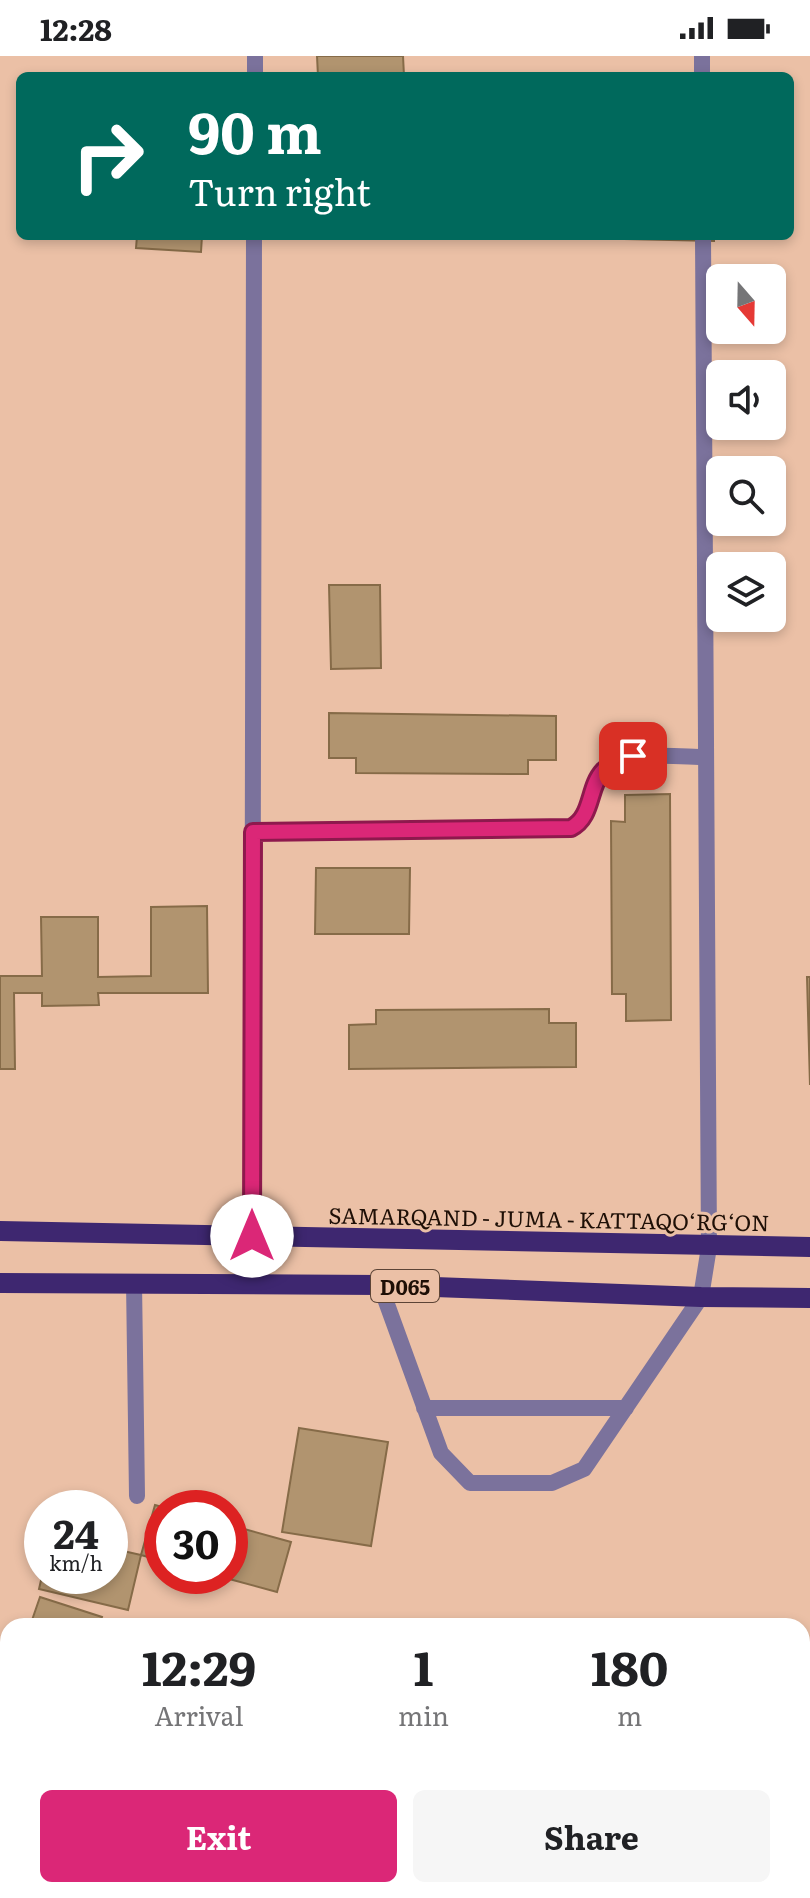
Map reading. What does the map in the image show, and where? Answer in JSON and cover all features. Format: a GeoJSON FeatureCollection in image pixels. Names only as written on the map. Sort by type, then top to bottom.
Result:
{"type":"FeatureCollection","features":[{"type":"Feature","properties":{"kind":"main road","name":"SAMARQAND - JUMA - KATTAQO‘RG‘ON"},"geometry":{"type":"LineString","coordinates":[[0,1231],[810,1247]]}},
{"type":"Feature","properties":{"kind":"main road","name":"D065"},"geometry":{"type":"LineString","coordinates":[[0,1283],[380,1285],[810,1298]]}},
{"type":"Feature","properties":{"kind":"street"},"geometry":{"type":"LineString","coordinates":[[252,1236],[254,240]]}},
{"type":"Feature","properties":{"kind":"street"},"geometry":{"type":"LineString","coordinates":[[380,1285],[441,1453],[470,1483],[552,1483],[584,1469],[701,1297],[709,1247],[703,240]]}},
{"type":"Feature","properties":{"kind":"street"},"geometry":{"type":"LineString","coordinates":[[253,832],[571,828],[579,824],[588,809],[601,773],[615,762],[633,756],[706,757]]}},
{"type":"Feature","properties":{"kind":"street"},"geometry":{"type":"LineString","coordinates":[[134,1282],[137,1496]]}},
{"type":"Feature","properties":{"kind":"street"},"geometry":{"type":"LineString","coordinates":[[424,1408],[626,1408]]}},
{"type":"Feature","properties":{"kind":"building"},"geometry":{"type":"Polygon","coordinates":[[[317,56],[403,56],[404,72],[318,72],[317,56]]]}},
{"type":"Feature","properties":{"kind":"building"},"geometry":{"type":"Polygon","coordinates":[[[137,240],[202,240],[201,252],[136,248],[137,240]]]}},
{"type":"Feature","properties":{"kind":"building"},"geometry":{"type":"Polygon","coordinates":[[[329,585],[380,585],[381,668],[331,669],[329,585]]]}},
{"type":"Feature","properties":{"kind":"building"},"geometry":{"type":"Polygon","coordinates":[[[329,713],[556,716],[556,760],[528,760],[528,774],[356,773],[356,758],[329,758],[329,713]]]}},
{"type":"Feature","properties":{"kind":"building"},"geometry":{"type":"Polygon","coordinates":[[[670,794],[671,1020],[626,1021],[626,994],[612,994],[611,821],[625,822],[625,795],[670,794]]]}},
{"type":"Feature","properties":{"kind":"building"},"geometry":{"type":"Polygon","coordinates":[[[316,868],[410,868],[409,934],[315,934],[316,868]]]}},
{"type":"Feature","properties":{"kind":"building"},"geometry":{"type":"Polygon","coordinates":[[[207,906],[208,993],[98,993],[99,1005],[42,1006],[42,993],[14,993],[15,1069],[0,1069],[0,976],[42,976],[41,917],[98,917],[98,977],[151,976],[151,907],[207,906]]]}},
{"type":"Feature","properties":{"kind":"building"},"geometry":{"type":"Polygon","coordinates":[[[807,977],[810,977],[810,1085],[807,977]]]}},
{"type":"Feature","properties":{"kind":"building"},"geometry":{"type":"Polygon","coordinates":[[[549,1009],[549,1023],[576,1023],[576,1067],[349,1069],[349,1025],[376,1024],[376,1010],[549,1009]]]}},
{"type":"Feature","properties":{"kind":"building"},"geometry":{"type":"Polygon","coordinates":[[[299,1428],[388,1442],[371,1546],[282,1532],[299,1428]]]}},
{"type":"Feature","properties":{"kind":"building"},"geometry":{"type":"Polygon","coordinates":[[[248,1530],[291,1542],[277,1592],[248,1584],[248,1530]]]}},
{"type":"Feature","properties":{"kind":"building"},"geometry":{"type":"Polygon","coordinates":[[[128,1552],[141,1555],[128,1610],[60,1594],[128,1594],[128,1552]]]}},
{"type":"Feature","properties":{"kind":"building"},"geometry":{"type":"Polygon","coordinates":[[[40,1597],[102,1617],[102,1618],[33,1618],[40,1597]]]}},
{"type":"Feature","properties":{"kind":"route"},"geometry":{"type":"LineString","coordinates":[[252,1236],[253,832],[571,828],[579,824],[588,809],[601,773],[615,762],[633,756]]}}]}
